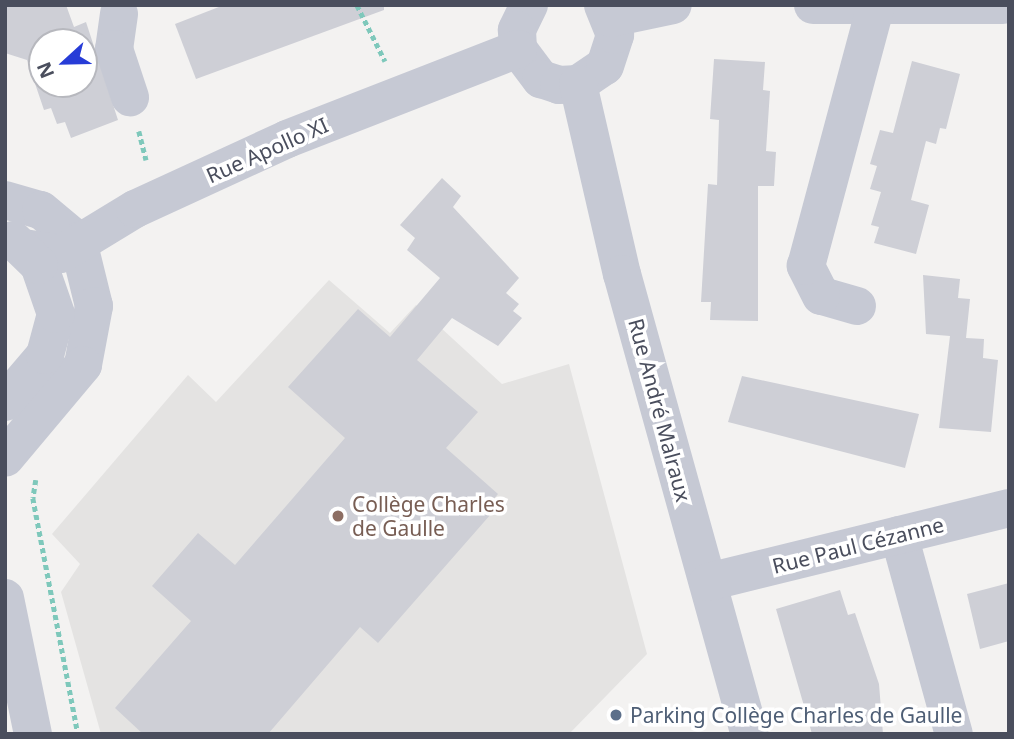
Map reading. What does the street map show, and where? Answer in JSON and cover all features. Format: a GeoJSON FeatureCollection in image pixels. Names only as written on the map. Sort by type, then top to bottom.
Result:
{"type":"FeatureCollection","features":[{"type":"Feature","properties":{"kind":"street"},"geometry":{"type":"LineString","coordinates":[[529,5],[517,30],[518,49],[541,79],[578,84],[605,66],[613,51],[608,12],[673,5]]}},
{"type":"Feature","properties":{"kind":"street"},"geometry":{"type":"LineString","coordinates":[[813,5],[1003,5]]}},
{"type":"Feature","properties":{"kind":"street"},"geometry":{"type":"LineString","coordinates":[[857,306],[821,296],[806,266],[875,7]]}},
{"type":"Feature","properties":{"kind":"street"},"geometry":{"type":"LineString","coordinates":[[122,8],[114,49],[130,97]]}},
{"type":"Feature","properties":{"kind":"street","name":"Rue Apollo XI"},"geometry":{"type":"LineString","coordinates":[[15,243],[61,254],[78,241],[274,145],[518,49]]}},
{"type":"Feature","properties":{"kind":"street","name":"Rue André Malraux"},"geometry":{"type":"LineString","coordinates":[[578,84],[750,734]]}},
{"type":"Feature","properties":{"kind":"street"},"geometry":{"type":"LineString","coordinates":[[5,200],[41,210],[78,241],[94,306],[83,365],[21,466]]}},
{"type":"Feature","properties":{"kind":"street"},"geometry":{"type":"LineString","coordinates":[[5,402],[55,334],[52,293],[15,243]]}},
{"type":"Feature","properties":{"kind":"street","name":"Rue Paul Cézanne"},"geometry":{"type":"LineString","coordinates":[[708,582],[1009,508]]}},
{"type":"Feature","properties":{"kind":"street"},"geometry":{"type":"LineString","coordinates":[[899,535],[954,734]]}},
{"type":"Feature","properties":{"kind":"street"},"geometry":{"type":"LineString","coordinates":[[5,598],[33,734]]}},
{"type":"Feature","properties":{"kind":"path"},"geometry":{"type":"LineString","coordinates":[[357,5],[397,95]]}},
{"type":"Feature","properties":{"kind":"path"},"geometry":{"type":"LineString","coordinates":[[21,466],[33,498],[78,734]]}},
{"type":"Feature","properties":{"kind":"shaded area","name":"Collège Charles de Gaulle"},"geometry":{"type":"Polygon","coordinates":[[[329,280],[390,333],[416,305],[502,384],[569,364],[647,654],[569,734],[101,734],[61,592],[80,564],[52,534],[188,375],[216,402],[329,280]]]}},
{"type":"Feature","properties":{"kind":"building"},"geometry":{"type":"Polygon","coordinates":[[[5,5],[66,5],[74,27],[86,22],[88,28],[28,28],[28,63],[27,60],[5,53],[5,5]]]}},
{"type":"Feature","properties":{"kind":"building"},"geometry":{"type":"Polygon","coordinates":[[[224,5],[384,5],[384,10],[196,79],[175,24],[224,5]]]}},
{"type":"Feature","properties":{"kind":"building"},"geometry":{"type":"Polygon","coordinates":[[[98,59],[118,120],[71,138],[65,122],[57,124],[51,108],[44,110],[40,98],[98,98],[98,59]]]}},
{"type":"Feature","properties":{"kind":"building"},"geometry":{"type":"Polygon","coordinates":[[[714,59],[765,62],[763,90],[770,91],[766,151],[776,152],[774,186],[758,186],[758,321],[710,320],[711,302],[701,302],[708,184],[717,185],[719,120],[710,119],[714,59]]]}},
{"type":"Feature","properties":{"kind":"building"},"geometry":{"type":"Polygon","coordinates":[[[912,61],[960,74],[946,129],[940,128],[936,144],[926,141],[911,200],[929,205],[916,254],[874,243],[879,227],[871,225],[881,192],[870,189],[877,166],[870,164],[880,130],[893,133],[912,61]]]}},
{"type":"Feature","properties":{"kind":"building"},"geometry":{"type":"Polygon","coordinates":[[[442,178],[461,196],[453,207],[519,278],[506,293],[519,304],[513,311],[522,318],[498,346],[452,318],[417,360],[478,412],[446,448],[498,494],[492,501],[498,506],[378,643],[360,627],[268,734],[143,734],[115,708],[191,621],[152,586],[198,533],[235,565],[345,438],[288,387],[358,309],[390,337],[440,278],[407,250],[415,238],[400,225],[442,178]]]}},
{"type":"Feature","properties":{"kind":"building"},"geometry":{"type":"Polygon","coordinates":[[[923,275],[960,279],[958,298],[970,299],[966,338],[984,339],[983,358],[998,360],[991,432],[939,428],[950,336],[926,334],[923,275]]]}},
{"type":"Feature","properties":{"kind":"building"},"geometry":{"type":"Polygon","coordinates":[[[742,376],[919,414],[905,468],[728,422],[742,376]]]}},
{"type":"Feature","properties":{"kind":"building"},"geometry":{"type":"Polygon","coordinates":[[[1009,583],[1009,641],[980,649],[967,594],[1009,583]]]}},
{"type":"Feature","properties":{"kind":"building"},"geometry":{"type":"Polygon","coordinates":[[[840,590],[848,615],[855,613],[879,684],[883,734],[812,734],[776,609],[840,590]]]}},
{"type":"Feature","properties":{"kind":"place","name":"Collège Charles de Gaulle"},"geometry":{"type":"Point","coordinates":[338,516]}},
{"type":"Feature","properties":{"kind":"place","name":"Parking Collège Charles de Gaulle"},"geometry":{"type":"Point","coordinates":[616,715]}}]}
